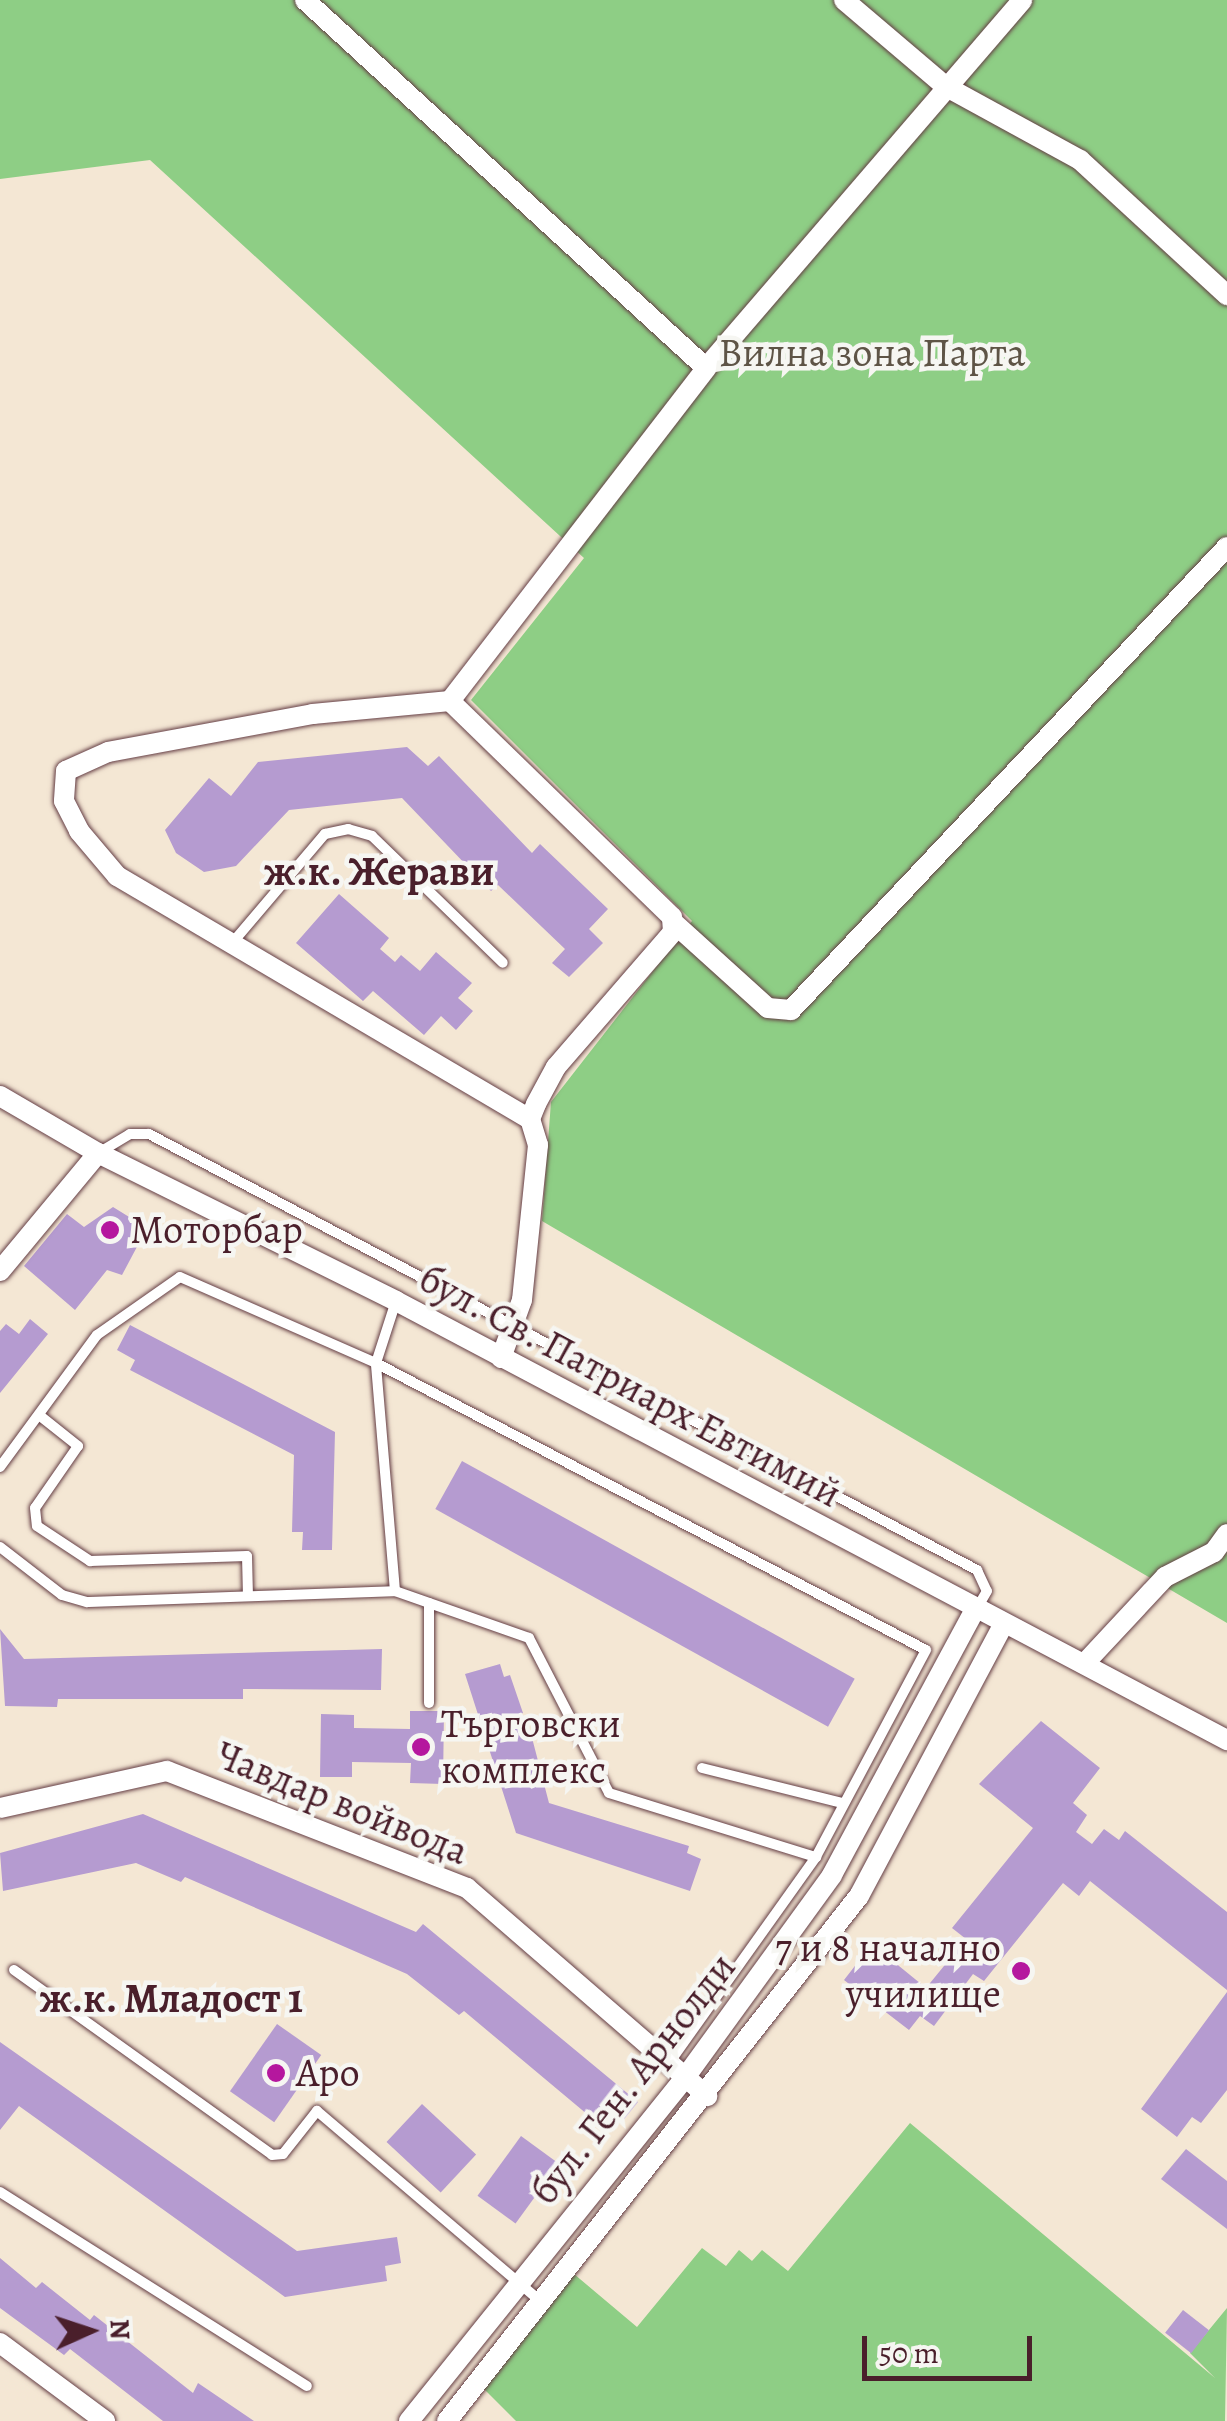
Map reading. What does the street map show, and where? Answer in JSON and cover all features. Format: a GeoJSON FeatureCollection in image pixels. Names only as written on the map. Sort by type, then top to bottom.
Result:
{"type":"FeatureCollection","features":[{"type":"Feature","properties":{"kind":"street"},"geometry":{"type":"LineString","coordinates":[[304,0],[706,368]]}},
{"type":"Feature","properties":{"kind":"street"},"geometry":{"type":"LineString","coordinates":[[844,0],[945,86],[1080,160],[1227,294]]}},
{"type":"Feature","properties":{"kind":"street"},"geometry":{"type":"LineString","coordinates":[[501,1358],[516,1329],[538,1145],[530,1119],[117,876],[79,831],[64,801],[66,771],[108,752],[313,714],[450,701],[706,368],[1022,0]]}},
{"type":"Feature","properties":{"kind":"street"},"geometry":{"type":"LineString","coordinates":[[450,701],[675,924],[768,1008],[791,1010],[1227,547]]}},
{"type":"Feature","properties":{"kind":"street"},"geometry":{"type":"LineString","coordinates":[[530,1119],[556,1067],[675,924]]}},
{"type":"Feature","properties":{"kind":"street","name":"бул. Св. Патриарх Евтимий"},"geometry":{"type":"LineString","coordinates":[[0,1096],[98,1153],[396,1301],[1227,1740]]}},
{"type":"Feature","properties":{"kind":"street"},"geometry":{"type":"LineString","coordinates":[[0,1271],[98,1153]]}},
{"type":"Feature","properties":{"kind":"street"},"geometry":{"type":"LineString","coordinates":[[1084,1664],[1165,1577],[1214,1552],[1227,1534]]}},
{"type":"Feature","properties":{"kind":"street","name":"бул. Ген. Арнолди"},"geometry":{"type":"LineString","coordinates":[[410,2421],[676,2071],[832,1875],[976,1608]]}},
{"type":"Feature","properties":{"kind":"street","name":"бул. Ген. Арнолди"},"geometry":{"type":"LineString","coordinates":[[448,2421],[707,2096],[860,1896],[1004,1623]]}},
{"type":"Feature","properties":{"kind":"street","name":"Чавдар войвода"},"geometry":{"type":"LineString","coordinates":[[0,1808],[167,1771],[467,1888],[707,2096]]}},
{"type":"Feature","properties":{"kind":"street"},"geometry":{"type":"LineString","coordinates":[[0,2342],[105,2421]]}},
{"type":"Feature","properties":{"kind":"lane"},"geometry":{"type":"LineString","coordinates":[[233,942],[325,834],[348,829],[372,836],[504,963]]}},
{"type":"Feature","properties":{"kind":"lane"},"geometry":{"type":"LineString","coordinates":[[98,1153],[130,1134],[148,1134],[977,1570],[987,1591],[976,1608]]}},
{"type":"Feature","properties":{"kind":"lane"},"geometry":{"type":"LineString","coordinates":[[0,1467],[97,1335],[180,1277],[376,1363],[927,1654],[948,1661]]}},
{"type":"Feature","properties":{"kind":"lane"},"geometry":{"type":"LineString","coordinates":[[395,1591],[376,1363],[396,1301]]}},
{"type":"Feature","properties":{"kind":"lane"},"geometry":{"type":"LineString","coordinates":[[39,1415],[78,1446],[35,1508],[38,1526],[90,1561],[247,1556],[248,1596]]}},
{"type":"Feature","properties":{"kind":"lane"},"geometry":{"type":"LineString","coordinates":[[0,1548],[62,1595],[86,1602],[395,1591],[530,1638],[609,1793],[816,1856]]}},
{"type":"Feature","properties":{"kind":"lane"},"geometry":{"type":"LineString","coordinates":[[429,1603],[429,1703]]}},
{"type":"Feature","properties":{"kind":"lane"},"geometry":{"type":"LineString","coordinates":[[676,2071],[816,1856],[927,1654]]}},
{"type":"Feature","properties":{"kind":"lane"},"geometry":{"type":"LineString","coordinates":[[702,1768],[842,1803]]}},
{"type":"Feature","properties":{"kind":"lane"},"geometry":{"type":"LineString","coordinates":[[14,1970],[272,2155],[283,2154],[317,2111],[541,2302]]}},
{"type":"Feature","properties":{"kind":"lane"},"geometry":{"type":"LineString","coordinates":[[0,2192],[307,2386]]}},
{"type":"Feature","properties":{"kind":"green space","name":"Вилна зона Парта"},"geometry":{"type":"Polygon","coordinates":[[[0,0],[1227,0],[1227,1623],[542,1221],[551,1102],[692,921],[471,700],[584,558],[150,160],[0,179],[0,0]]]}},
{"type":"Feature","properties":{"kind":"green space"},"geometry":{"type":"Polygon","coordinates":[[[910,2123],[1215,2378],[1190,2353],[1227,2308],[1225,2421],[516,2421],[483,2388],[574,2274],[637,2327],[702,2248],[726,2266],[739,2250],[752,2261],[762,2250],[788,2271],[910,2123]]]}},
{"type":"Feature","properties":{"kind":"building"},"geometry":{"type":"Polygon","coordinates":[[[407,747],[428,766],[439,756],[532,853],[540,844],[608,909],[589,929],[603,943],[569,977],[552,963],[565,949],[498,885],[491,891],[402,798],[289,810],[236,866],[204,872],[176,853],[165,830],[209,778],[231,796],[258,762],[407,747]]]}},
{"type":"Feature","properties":{"kind":"building"},"geometry":{"type":"Polygon","coordinates":[[[339,894],[389,938],[380,949],[395,962],[401,955],[420,971],[436,952],[472,983],[458,998],[473,1011],[456,1030],[441,1016],[424,1035],[373,991],[363,1001],[296,943],[339,894]]]}},
{"type":"Feature","properties":{"kind":"building"},"geometry":{"type":"Polygon","coordinates":[[[113,1207],[147,1228],[122,1275],[107,1270],[75,1310],[24,1266],[67,1214],[84,1227],[113,1207]]]}},
{"type":"Feature","properties":{"kind":"building"},"geometry":{"type":"Polygon","coordinates":[[[30,1319],[48,1334],[0,1393],[0,1331],[6,1324],[19,1334],[30,1319]]]}},
{"type":"Feature","properties":{"kind":"building"},"geometry":{"type":"Polygon","coordinates":[[[130,1325],[335,1432],[332,1550],[302,1550],[303,1532],[292,1532],[294,1455],[130,1370],[135,1360],[117,1350],[130,1325]]]}},
{"type":"Feature","properties":{"kind":"building"},"geometry":{"type":"Polygon","coordinates":[[[462,1461],[855,1679],[828,1727],[435,1509],[462,1461]]]}},
{"type":"Feature","properties":{"kind":"building"},"geometry":{"type":"Polygon","coordinates":[[[0,1629],[24,1659],[382,1649],[381,1690],[243,1689],[243,1699],[58,1699],[57,1707],[5,1706],[0,1629]]]}},
{"type":"Feature","properties":{"kind":"building"},"geometry":{"type":"Polygon","coordinates":[[[500,1664],[504,1677],[510,1675],[523,1713],[517,1715],[524,1737],[531,1734],[549,1803],[689,1846],[687,1853],[701,1859],[690,1891],[516,1833],[465,1674],[500,1664]]]}},
{"type":"Feature","properties":{"kind":"building"},"geometry":{"type":"Polygon","coordinates":[[[410,1711],[444,1711],[443,1784],[410,1783],[411,1763],[352,1762],[352,1777],[320,1777],[321,1714],[354,1715],[354,1728],[410,1729],[410,1711]]]}},
{"type":"Feature","properties":{"kind":"building"},"geometry":{"type":"Polygon","coordinates":[[[1041,1721],[1100,1768],[1073,1803],[1087,1815],[1076,1832],[1092,1844],[1104,1829],[1119,1840],[1125,1831],[1227,1912],[1227,1990],[1090,1881],[1079,1896],[1063,1883],[984,1981],[973,1974],[934,2026],[920,2016],[909,2030],[844,1980],[872,1944],[926,1988],[966,1939],[952,1928],[1033,1828],[979,1784],[1041,1721]]]}},
{"type":"Feature","properties":{"kind":"building"},"geometry":{"type":"Polygon","coordinates":[[[143,1814],[416,1932],[423,1924],[638,2102],[621,2123],[604,2109],[594,2120],[464,2011],[459,2015],[407,1974],[185,1877],[181,1882],[136,1863],[3,1891],[0,1853],[143,1814]]]}},
{"type":"Feature","properties":{"kind":"building"},"geometry":{"type":"Polygon","coordinates":[[[1227,1992],[1227,2090],[1201,2123],[1192,2117],[1177,2137],[1141,2109],[1227,1992]]]}},
{"type":"Feature","properties":{"kind":"building","name":"Аро"},"geometry":{"type":"Polygon","coordinates":[[[277,2024],[321,2055],[274,2122],[230,2091],[277,2024]]]}},
{"type":"Feature","properties":{"kind":"building"},"geometry":{"type":"Polygon","coordinates":[[[0,2042],[297,2251],[397,2237],[401,2263],[385,2266],[387,2281],[285,2297],[19,2106],[0,2130],[0,2042]]]}},
{"type":"Feature","properties":{"kind":"building"},"geometry":{"type":"Polygon","coordinates":[[[422,2104],[476,2154],[441,2192],[387,2142],[422,2104]]]}},
{"type":"Feature","properties":{"kind":"building"},"geometry":{"type":"Polygon","coordinates":[[[521,2136],[559,2164],[516,2223],[478,2196],[521,2136]]]}},
{"type":"Feature","properties":{"kind":"building"},"geometry":{"type":"Polygon","coordinates":[[[1186,2149],[1227,2181],[1227,2229],[1161,2179],[1186,2149]]]}},
{"type":"Feature","properties":{"kind":"building"},"geometry":{"type":"Polygon","coordinates":[[[0,2258],[36,2288],[42,2282],[90,2320],[94,2315],[193,2393],[198,2383],[254,2421],[163,2421],[70,2349],[64,2355],[0,2308],[0,2258]]]}},
{"type":"Feature","properties":{"kind":"building"},"geometry":{"type":"Polygon","coordinates":[[[1183,2310],[1209,2330],[1191,2353],[1165,2333],[1183,2310]]]}},
{"type":"Feature","properties":{"kind":"place","name":"Моторбар"},"geometry":{"type":"Point","coordinates":[110,1230]}},
{"type":"Feature","properties":{"kind":"place","name":"Търговски комплекс"},"geometry":{"type":"Point","coordinates":[421,1747]}},
{"type":"Feature","properties":{"kind":"place","name":"7 и 8 начално училище"},"geometry":{"type":"Point","coordinates":[1021,1971]}},
{"type":"Feature","properties":{"kind":"place","name":"Аро"},"geometry":{"type":"Point","coordinates":[276,2073]}},
{"type":"Feature","properties":{"kind":"district","name":"ж.к. Жерави"},"geometry":{"type":"Point","coordinates":[379,871]}},
{"type":"Feature","properties":{"kind":"district","name":"ж.к. Младост 1"},"geometry":{"type":"Point","coordinates":[171,1998]}}]}
